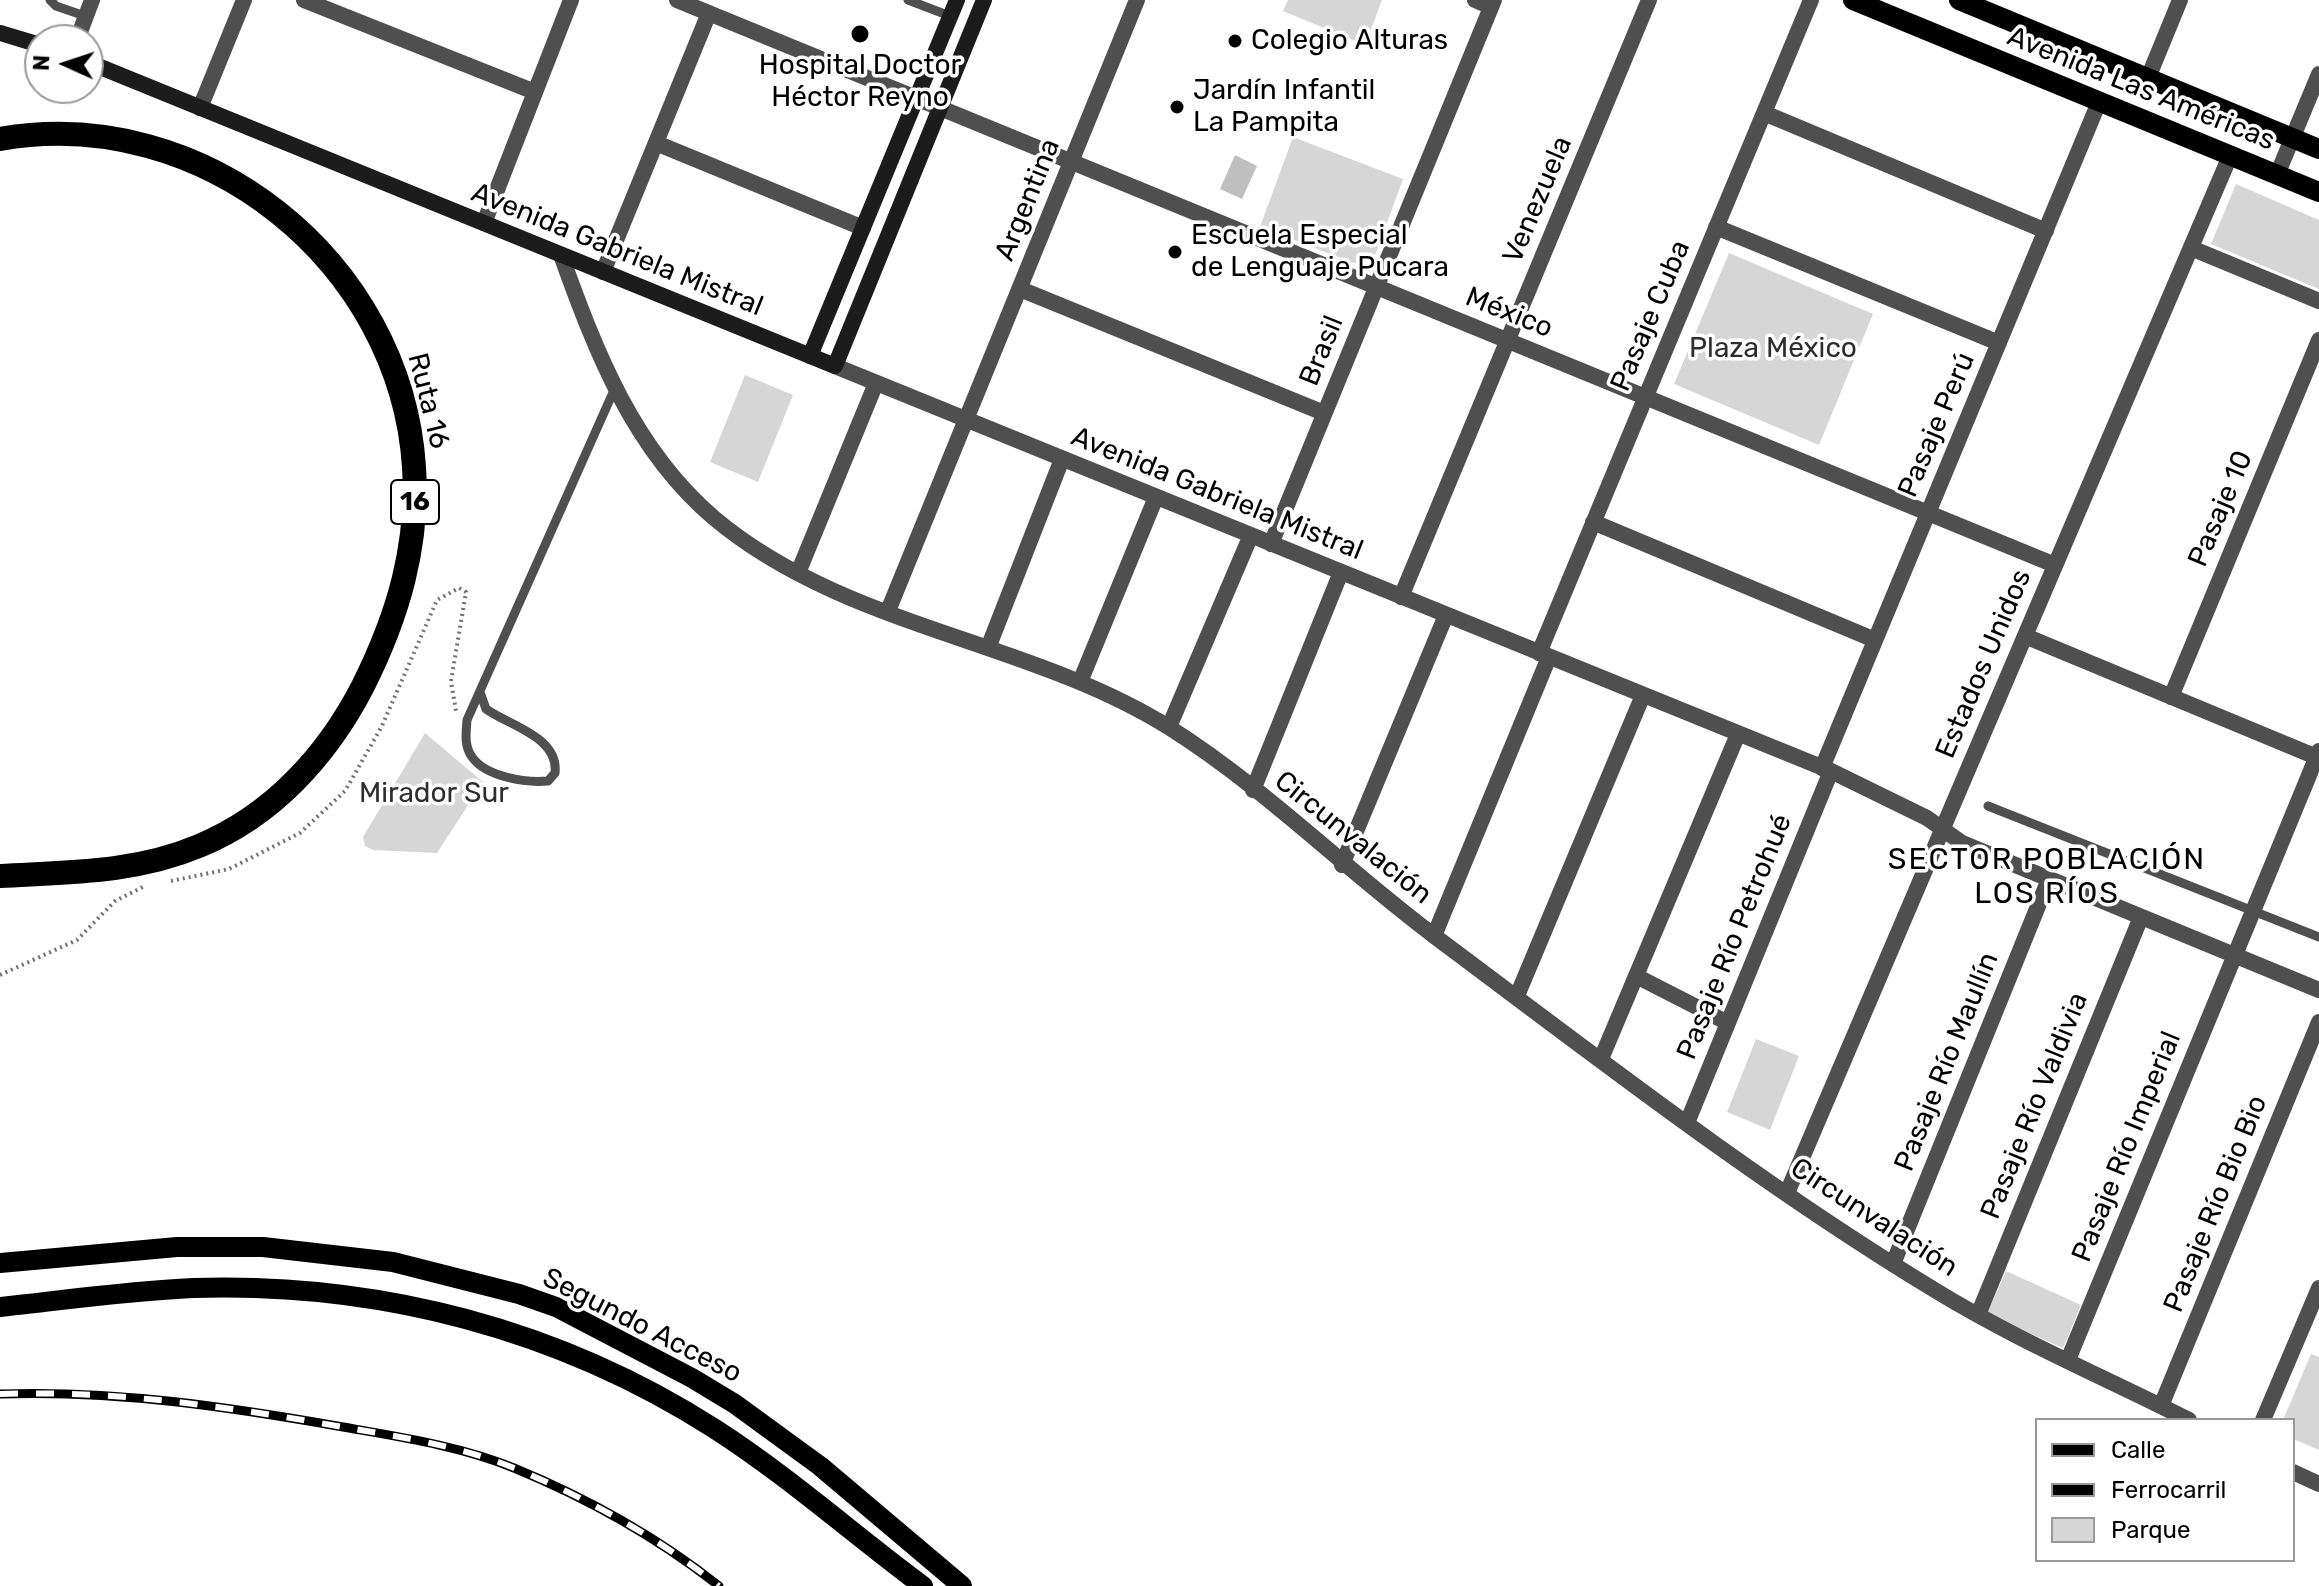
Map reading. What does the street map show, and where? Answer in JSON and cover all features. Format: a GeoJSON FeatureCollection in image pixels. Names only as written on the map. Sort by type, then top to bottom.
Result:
{"type":"FeatureCollection","features":[{"type":"Feature","properties":{"kind":"highway","name":"Ruta 16"},"geometry":{"type":"LineString","coordinates":[[0,139],[70,133],[152,146],[229,177],[283,214],[314,243],[349,286],[383,344],[404,404],[415,495],[410,557],[382,648],[344,721],[292,784],[246,822],[181,854],[112,870],[0,876]]}},
{"type":"Feature","properties":{"kind":"main road","name":"Avenida Las Américas"},"geometry":{"type":"LineString","coordinates":[[1853,0],[2319,192]]}},
{"type":"Feature","properties":{"kind":"main road","name":"Avenida Las Américas"},"geometry":{"type":"LineString","coordinates":[[1959,0],[2319,149]]}},
{"type":"Feature","properties":{"kind":"main road","name":"Segundo Acceso"},"geometry":{"type":"LineString","coordinates":[[0,1263],[177,1247],[263,1247],[393,1262],[519,1294],[556,1307],[735,1404],[820,1466],[962,1586]]}},
{"type":"Feature","properties":{"kind":"main road","name":"Segundo Acceso"},"geometry":{"type":"LineString","coordinates":[[0,1307],[142,1291],[245,1288],[355,1297],[500,1327],[589,1360],[676,1405],[758,1459],[923,1586]]}},
{"type":"Feature","properties":{"kind":"street"},"geometry":{"type":"LineString","coordinates":[[82,24],[92,0]]}},
{"type":"Feature","properties":{"kind":"street"},"geometry":{"type":"LineString","coordinates":[[200,108],[244,0]]}},
{"type":"Feature","properties":{"kind":"street"},"geometry":{"type":"LineString","coordinates":[[304,0],[535,92]]}},
{"type":"Feature","properties":{"kind":"street"},"geometry":{"type":"LineString","coordinates":[[484,223],[571,0]]}},
{"type":"Feature","properties":{"kind":"street","name":"México"},"geometry":{"type":"LineString","coordinates":[[677,0],[2055,565]]}},
{"type":"Feature","properties":{"kind":"street"},"geometry":{"type":"LineString","coordinates":[[810,356],[957,0]]}},
{"type":"Feature","properties":{"kind":"street"},"geometry":{"type":"LineString","coordinates":[[835,366],[984,0]]}},
{"type":"Feature","properties":{"kind":"street","name":"Argentina"},"geometry":{"type":"LineString","coordinates":[[888,611],[1137,0]]}},
{"type":"Feature","properties":{"kind":"street"},"geometry":{"type":"LineString","coordinates":[[1475,0],[1493,3]]}},
{"type":"Feature","properties":{"kind":"street","name":"Venezuela"},"geometry":{"type":"LineString","coordinates":[[1401,597],[1649,0]]}},
{"type":"Feature","properties":{"kind":"street","name":"Pasaje Cuba"},"geometry":{"type":"LineString","coordinates":[[1434,936],[1593,522],[1811,0]]}},
{"type":"Feature","properties":{"kind":"street"},"geometry":{"type":"LineString","coordinates":[[2148,78],[2180,0]]}},
{"type":"Feature","properties":{"kind":"street","name":"Brasil"},"geometry":{"type":"LineString","coordinates":[[1271,544],[1493,3]]}},
{"type":"Feature","properties":{"kind":"street"},"geometry":{"type":"LineString","coordinates":[[603,272],[709,13]]}},
{"type":"Feature","properties":{"kind":"street"},"geometry":{"type":"LineString","coordinates":[[0,33],[24,40]]}},
{"type":"Feature","properties":{"kind":"street","name":"Avenida Gabriela Mistral"},"geometry":{"type":"LineString","coordinates":[[104,69],[1826,770],[1942,827],[1962,843],[2319,990]]}},
{"type":"Feature","properties":{"kind":"street"},"geometry":{"type":"LineString","coordinates":[[2277,175],[2319,74]]}},
{"type":"Feature","properties":{"kind":"street","name":"Pasaje Perú"},"geometry":{"type":"LineString","coordinates":[[1826,770],[1875,640],[2099,102]]}},
{"type":"Feature","properties":{"kind":"street"},"geometry":{"type":"LineString","coordinates":[[1764,113],[2046,231]]}},
{"type":"Feature","properties":{"kind":"street"},"geometry":{"type":"LineString","coordinates":[[656,143],[863,228]]}},
{"type":"Feature","properties":{"kind":"street","name":"Estados Unidos"},"geometry":{"type":"LineString","coordinates":[[1787,1193],[2230,156]]}},
{"type":"Feature","properties":{"kind":"street"},"geometry":{"type":"LineString","coordinates":[[1716,227],[1999,343]]}},
{"type":"Feature","properties":{"kind":"street"},"geometry":{"type":"LineString","coordinates":[[2191,248],[2319,301]]}},
{"type":"Feature","properties":{"kind":"street","name":"Circunvalación"},"geometry":{"type":"LineString","coordinates":[[561,255],[615,388],[647,444],[688,493],[740,538],[798,573],[888,611],[1080,682],[1169,727],[1253,790],[1342,865],[1434,936],[1787,1193],[1893,1264],[1978,1315],[2185,1418]]}},
{"type":"Feature","properties":{"kind":"street"},"geometry":{"type":"LineString","coordinates":[[1020,289],[1324,413]]}},
{"type":"Feature","properties":{"kind":"street","name":"Pasaje 10"},"geometry":{"type":"LineString","coordinates":[[2171,697],[2319,340]]}},
{"type":"Feature","properties":{"kind":"street"},"geometry":{"type":"LineString","coordinates":[[798,573],[876,383]]}},
{"type":"Feature","properties":{"kind":"street"},"geometry":{"type":"LineString","coordinates":[[988,648],[1062,459]]}},
{"type":"Feature","properties":{"kind":"street"},"geometry":{"type":"LineString","coordinates":[[1080,682],[1156,497]]}},
{"type":"Feature","properties":{"kind":"street"},"geometry":{"type":"LineString","coordinates":[[1593,522],[1875,640]]}},
{"type":"Feature","properties":{"kind":"street"},"geometry":{"type":"LineString","coordinates":[[1169,727],[1251,535]]}},
{"type":"Feature","properties":{"kind":"street"},"geometry":{"type":"LineString","coordinates":[[1253,790],[1341,572]]}},
{"type":"Feature","properties":{"kind":"street"},"geometry":{"type":"LineString","coordinates":[[1342,865],[1446,615]]}},
{"type":"Feature","properties":{"kind":"street"},"geometry":{"type":"LineString","coordinates":[[2025,636],[2318,755]]}},
{"type":"Feature","properties":{"kind":"street"},"geometry":{"type":"LineString","coordinates":[[1517,996],[1643,695]]}},
{"type":"Feature","properties":{"kind":"street"},"geometry":{"type":"LineString","coordinates":[[1601,1059],[1738,734]]}},
{"type":"Feature","properties":{"kind":"street","name":"Pasaje Río Imperial"},"geometry":{"type":"LineString","coordinates":[[2068,1360],[2318,755]]}},
{"type":"Feature","properties":{"kind":"street","name":"Pasaje Río Petrohué"},"geometry":{"type":"LineString","coordinates":[[1687,1123],[1826,770]]}},
{"type":"Feature","properties":{"kind":"street","name":"Pasaje Río Maullín"},"geometry":{"type":"LineString","coordinates":[[1893,1264],[2049,879]]}},
{"type":"Feature","properties":{"kind":"street","name":"Pasaje Río Valdivia"},"geometry":{"type":"LineString","coordinates":[[1978,1315],[2141,917]]}},
{"type":"Feature","properties":{"kind":"street"},"geometry":{"type":"LineString","coordinates":[[1636,976],[1728,1023]]}},
{"type":"Feature","properties":{"kind":"street","name":"Pasaje Río Bio Bio"},"geometry":{"type":"LineString","coordinates":[[2161,1406],[2319,1022]]}},
{"type":"Feature","properties":{"kind":"street"},"geometry":{"type":"LineString","coordinates":[[2264,1418],[2319,1288]]}},
{"type":"Feature","properties":{"kind":"street"},"geometry":{"type":"LineString","coordinates":[[2295,1473],[2319,1484]]}},
{"type":"Feature","properties":{"kind":"lane"},"geometry":{"type":"LineString","coordinates":[[50,0],[56,6],[85,16]]}},
{"type":"Feature","properties":{"kind":"lane"},"geometry":{"type":"LineString","coordinates":[[909,0],[950,16]]}},
{"type":"Feature","properties":{"kind":"lane"},"geometry":{"type":"LineString","coordinates":[[480,692],[486,709],[538,737],[552,753],[555,773],[548,781],[533,782],[506,777],[473,759],[465,740],[467,720],[615,388]]}},
{"type":"Feature","properties":{"kind":"lane"},"geometry":{"type":"LineString","coordinates":[[1988,806],[2319,937]]}},
{"type":"Feature","properties":{"kind":"green space"},"geometry":{"type":"Polygon","coordinates":[[[1288,0],[1382,0],[1365,45],[1283,11],[1288,0]]]}},
{"type":"Feature","properties":{"kind":"green space"},"geometry":{"type":"Polygon","coordinates":[[[1293,137],[1403,179],[1370,269],[1260,227],[1293,137]]]}},
{"type":"Feature","properties":{"kind":"green space"},"geometry":{"type":"Polygon","coordinates":[[[2236,184],[2319,220],[2319,289],[2211,244],[2236,184]]]}},
{"type":"Feature","properties":{"kind":"green space","name":"Plaza México"},"geometry":{"type":"Polygon","coordinates":[[[1729,253],[1873,314],[1819,445],[1674,384],[1729,253]]]}},
{"type":"Feature","properties":{"kind":"green space"},"geometry":{"type":"Polygon","coordinates":[[[745,375],[793,395],[758,482],[710,462],[745,375]]]}},
{"type":"Feature","properties":{"kind":"green space","name":"Mirador Sur"},"geometry":{"type":"Polygon","coordinates":[[[425,733],[483,782],[437,853],[373,850],[365,846],[363,837],[425,733]]]}},
{"type":"Feature","properties":{"kind":"green space"},"geometry":{"type":"Polygon","coordinates":[[[1756,1039],[1799,1056],[1770,1130],[1727,1112],[1756,1039]]]}},
{"type":"Feature","properties":{"kind":"green space"},"geometry":{"type":"Polygon","coordinates":[[[2006,1271],[2081,1305],[2063,1348],[1987,1314],[2006,1271]]]}},
{"type":"Feature","properties":{"kind":"green space"},"geometry":{"type":"Polygon","coordinates":[[[2311,1354],[2319,1357],[2319,1450],[2295,1440],[2295,1418],[2284,1418],[2311,1354]]]}},
{"type":"Feature","properties":{"kind":"building"},"geometry":{"type":"Polygon","coordinates":[[[1235,155],[1257,166],[1242,199],[1220,189],[1235,155]]]}},
{"type":"Feature","properties":{"kind":"railway"},"geometry":{"type":"LineString","coordinates":[[0,1394],[130,1397],[215,1407],[452,1448],[494,1460],[568,1492],[646,1535],[719,1586]]}},
{"type":"Feature","properties":{"kind":"place","name":"Hospital Doctor Héctor Reyno"},"geometry":{"type":"Point","coordinates":[860,34]}},
{"type":"Feature","properties":{"kind":"place","name":"Colegio Alturas"},"geometry":{"type":"Point","coordinates":[1235,41]}},
{"type":"Feature","properties":{"kind":"place","name":"Jardín Infantil La Pampita"},"geometry":{"type":"Point","coordinates":[1177,107]}},
{"type":"Feature","properties":{"kind":"place","name":"Escuela Especial de Lenguaje Pucara"},"geometry":{"type":"Point","coordinates":[1175,252]}},
{"type":"Feature","properties":{"kind":"district","name":"SECTOR POBLACIÓN LOS RÍOS"},"geometry":{"type":"Point","coordinates":[2047,877]}}]}
